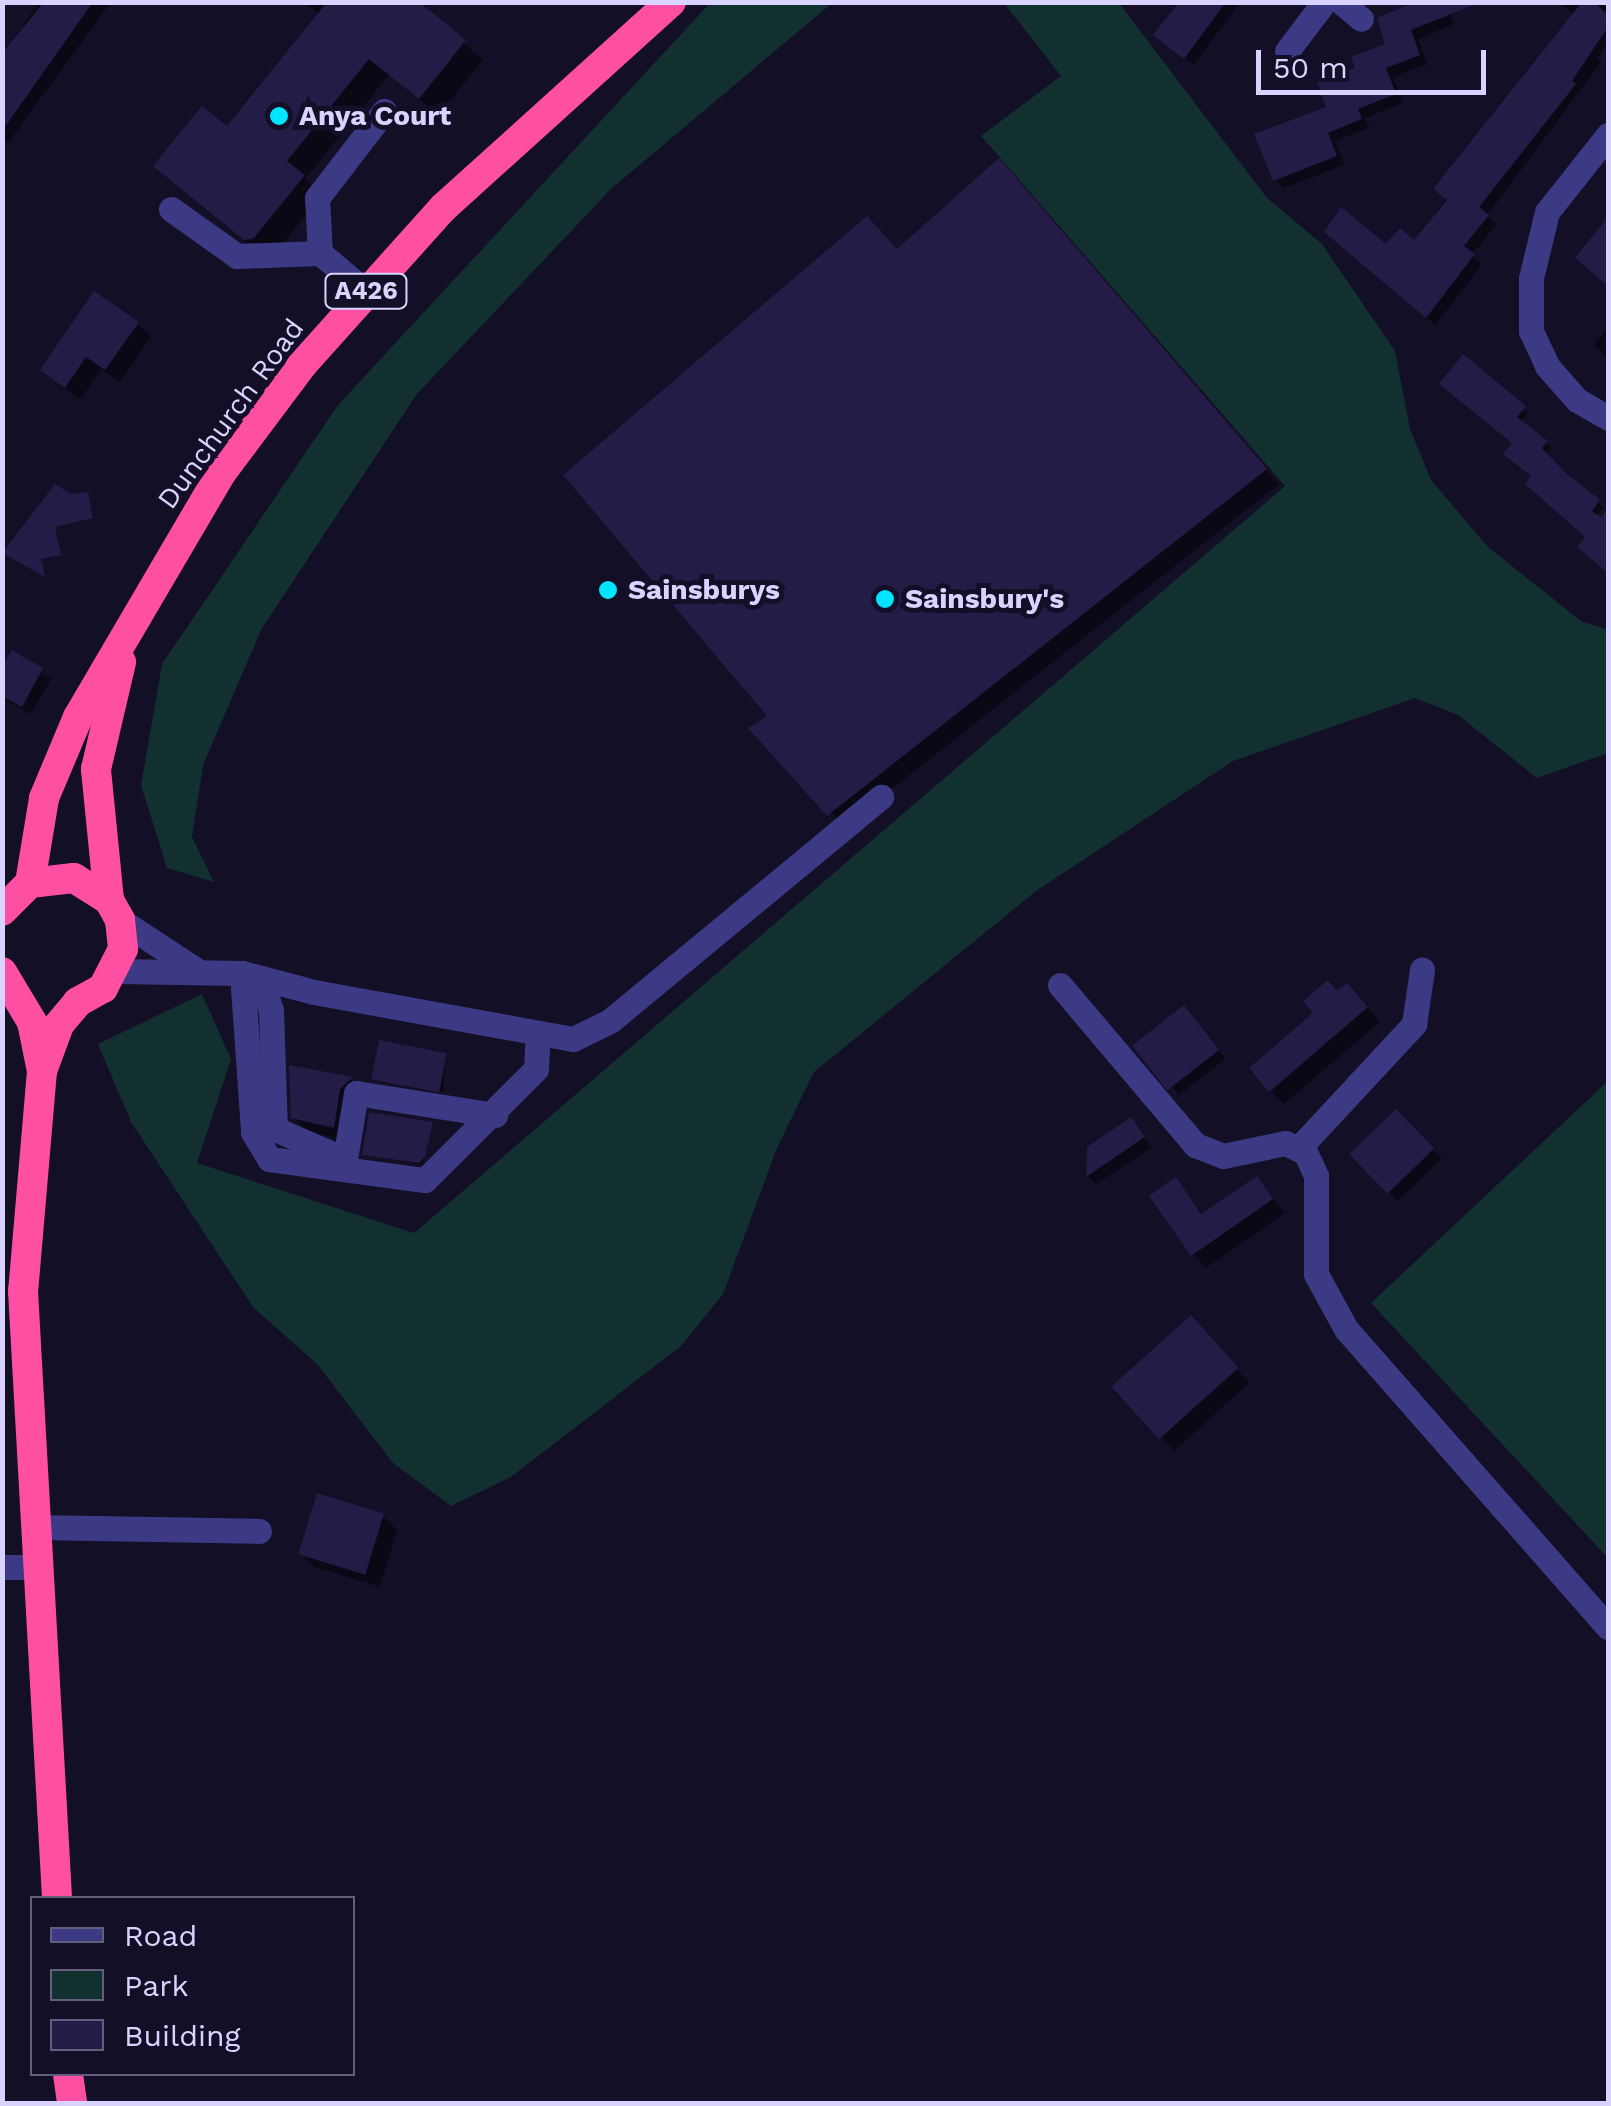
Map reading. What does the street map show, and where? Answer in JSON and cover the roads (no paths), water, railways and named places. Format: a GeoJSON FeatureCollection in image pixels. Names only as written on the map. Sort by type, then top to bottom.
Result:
{"type":"FeatureCollection","features":[{"type":"Feature","properties":{"kind":"highway","name":"Dunchurch Road"},"geometry":{"type":"LineString","coordinates":[[11,899],[44,798],[78,717],[222,472],[366,292],[444,208],[670,2]]}},
{"type":"Feature","properties":{"kind":"highway","name":"Dunchurch Road"},"geometry":{"type":"LineString","coordinates":[[116,970],[123,949],[96,769],[128,634]]}},
{"type":"Feature","properties":{"kind":"highway","name":"Dunchurch Road"},"geometry":{"type":"LineString","coordinates":[[11,899],[74,878],[115,910]]}},
{"type":"Feature","properties":{"kind":"highway"},"geometry":{"type":"LineString","coordinates":[[57,1896],[23,1291],[42,1072],[59,1025],[78,1002],[103,988],[116,970]]}},
{"type":"Feature","properties":{"kind":"highway"},"geometry":{"type":"LineString","coordinates":[[10,982],[56,1005],[78,1002]]}},
{"type":"Feature","properties":{"kind":"highway"},"geometry":{"type":"LineString","coordinates":[[10,982],[42,1072]]}},
{"type":"Feature","properties":{"kind":"highway"},"geometry":{"type":"LineString","coordinates":[[64,2104],[68,2076]]}},
{"type":"Feature","properties":{"kind":"highway"},"geometry":{"type":"LineString","coordinates":[[68,2076],[72,2104]]}},
{"type":"Feature","properties":{"kind":"street"},"geometry":{"type":"LineString","coordinates":[[1287,50],[1324,2]]}},
{"type":"Feature","properties":{"kind":"street"},"geometry":{"type":"LineString","coordinates":[[320,253],[317,198],[384,111]]}},
{"type":"Feature","properties":{"kind":"street"},"geometry":{"type":"LineString","coordinates":[[1608,135],[1547,212],[1530,278],[1531,331],[1548,366],[1577,400],[1608,418]]}},
{"type":"Feature","properties":{"kind":"street"},"geometry":{"type":"LineString","coordinates":[[171,210],[237,256],[320,253],[366,292]]}},
{"type":"Feature","properties":{"kind":"street"},"geometry":{"type":"LineString","coordinates":[[116,970],[252,975],[538,1036],[573,1039],[610,1021],[881,797]]}},
{"type":"Feature","properties":{"kind":"street"},"geometry":{"type":"LineString","coordinates":[[115,910],[196,970]]}},
{"type":"Feature","properties":{"kind":"street"},"geometry":{"type":"LineString","coordinates":[[1298,1149],[1414,1024],[1422,970]]}},
{"type":"Feature","properties":{"kind":"street"},"geometry":{"type":"LineString","coordinates":[[252,975],[253,1132],[269,1158],[354,1163],[425,1180],[495,1115],[536,1069],[538,1036]]}},
{"type":"Feature","properties":{"kind":"street"},"geometry":{"type":"LineString","coordinates":[[1060,985],[1194,1145],[1223,1156],[1285,1143],[1298,1149],[1316,1176],[1316,1274],[1346,1329],[1608,1627]]}},
{"type":"Feature","properties":{"kind":"street"},"geometry":{"type":"LineString","coordinates":[[354,1163],[356,1093],[495,1115]]}},
{"type":"Feature","properties":{"kind":"street"},"geometry":{"type":"LineString","coordinates":[[35,1527],[259,1531]]}},
{"type":"Feature","properties":{"kind":"street"},"geometry":{"type":"LineString","coordinates":[[2,1566],[36,1567]]}},
{"type":"Feature","properties":{"kind":"place","name":"Anya Court"},"geometry":{"type":"Point","coordinates":[279,116]}},
{"type":"Feature","properties":{"kind":"place","name":"Sainsburys"},"geometry":{"type":"Point","coordinates":[608,590]}},
{"type":"Feature","properties":{"kind":"place","name":"Sainsbury's"},"geometry":{"type":"Point","coordinates":[885,599]}}]}
